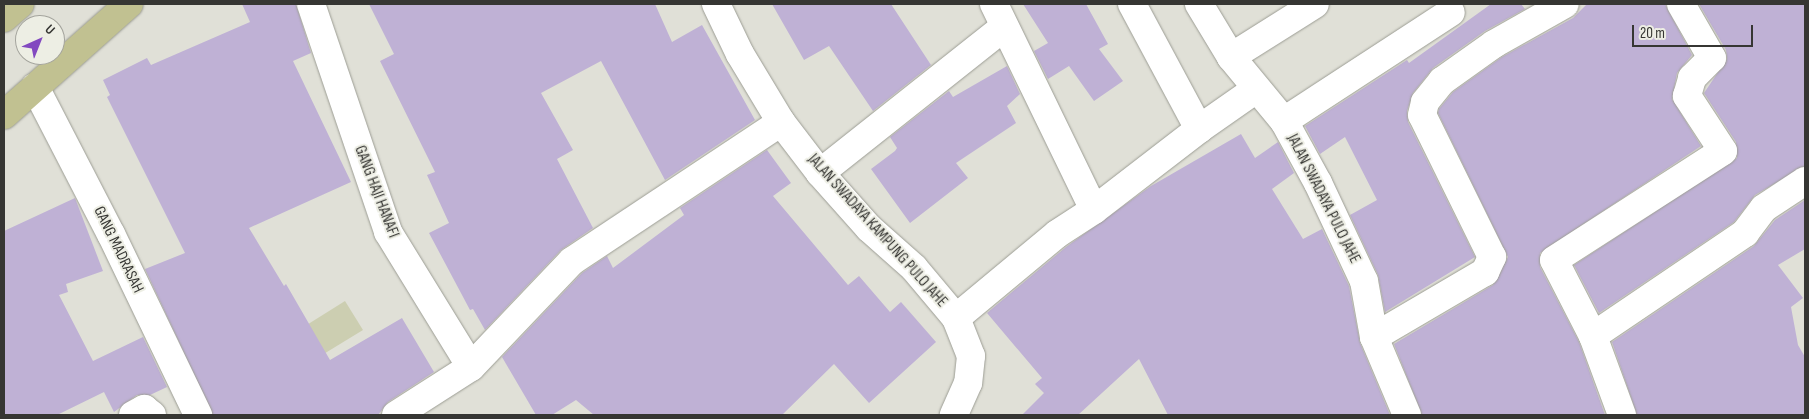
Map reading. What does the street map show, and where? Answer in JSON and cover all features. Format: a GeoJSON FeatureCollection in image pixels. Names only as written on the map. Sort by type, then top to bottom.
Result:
{"type":"FeatureCollection","features":[{"type":"Feature","properties":{"kind":"main road"},"geometry":{"type":"LineString","coordinates":[[4,18],[20,4]]}},
{"type":"Feature","properties":{"kind":"main road"},"geometry":{"type":"LineString","coordinates":[[4,114],[129,4]]}},
{"type":"Feature","properties":{"kind":"street","name":"GANG HAJI HANAFI"},"geometry":{"type":"LineString","coordinates":[[311,4],[388,232],[471,367]]}},
{"type":"Feature","properties":{"kind":"street","name":"JALAN SWADAYA KAMPUNG PULO JAHE"},"geometry":{"type":"LineString","coordinates":[[716,4],[740,54],[781,122],[820,174],[870,228],[914,268],[956,318],[971,356],[968,383],[954,415]]}},
{"type":"Feature","properties":{"kind":"street"},"geometry":{"type":"LineString","coordinates":[[1132,4],[1199,129]]}},
{"type":"Feature","properties":{"kind":"street","name":"JALAN SWADAYA PULO JAHE"},"geometry":{"type":"LineString","coordinates":[[1199,4],[1231,56],[1256,90],[1284,121],[1318,183],[1364,281],[1374,337],[1407,415]]}},
{"type":"Feature","properties":{"kind":"street"},"geometry":{"type":"LineString","coordinates":[[1231,56],[1315,4]]}},
{"type":"Feature","properties":{"kind":"street"},"geometry":{"type":"LineString","coordinates":[[1374,337],[1485,272],[1492,257],[1422,115],[1425,102],[1442,81],[1494,44],[1565,4]]}},
{"type":"Feature","properties":{"kind":"street"},"geometry":{"type":"LineString","coordinates":[[1622,415],[1593,336],[1554,260],[1723,151],[1687,96],[1692,78],[1712,58],[1681,4]]}},
{"type":"Feature","properties":{"kind":"street"},"geometry":{"type":"LineString","coordinates":[[1284,121],[1451,12]]}},
{"type":"Feature","properties":{"kind":"street"},"geometry":{"type":"LineString","coordinates":[[820,174],[999,15],[1094,210]]}},
{"type":"Feature","properties":{"kind":"street","name":"GANG MADRASAH"},"geometry":{"type":"LineString","coordinates":[[35,87],[111,234],[198,415]]}},
{"type":"Feature","properties":{"kind":"street"},"geometry":{"type":"LineString","coordinates":[[956,318],[1018,264],[1094,210],[1199,129],[1256,90]]}},
{"type":"Feature","properties":{"kind":"street"},"geometry":{"type":"LineString","coordinates":[[396,415],[471,367],[572,261],[781,122]]}},
{"type":"Feature","properties":{"kind":"street"},"geometry":{"type":"LineString","coordinates":[[1593,336],[1745,232],[1764,208],[1805,181]]}},
{"type":"Feature","properties":{"kind":"street"},"geometry":{"type":"LineString","coordinates":[[133,415],[144,409],[152,415]]}},
{"type":"Feature","properties":{"kind":"green space"},"geometry":{"type":"Polygon","coordinates":[[[345,301],[363,330],[263,391],[246,363],[345,301]]]}},
{"type":"Feature","properties":{"kind":"building"},"geometry":{"type":"Polygon","coordinates":[[[242,4],[296,4],[311,53],[293,61],[351,182],[249,228],[284,286],[286,284],[330,360],[402,318],[434,372],[388,402],[378,415],[213,415],[145,269],[185,253],[107,97],[110,95],[103,80],[147,58],[151,65],[250,22],[242,4]]]}},
{"type":"Feature","properties":{"kind":"building"},"geometry":{"type":"Polygon","coordinates":[[[369,4],[655,4],[672,42],[702,25],[755,120],[665,180],[601,61],[541,93],[573,150],[557,159],[593,228],[561,250],[485,330],[473,309],[470,310],[429,233],[449,223],[427,175],[435,172],[380,61],[394,54],[369,4]]]}},
{"type":"Feature","properties":{"kind":"building"},"geometry":{"type":"Polygon","coordinates":[[[772,4],[891,4],[931,65],[873,111],[829,46],[804,60],[772,4]]]}},
{"type":"Feature","properties":{"kind":"building"},"geometry":{"type":"Polygon","coordinates":[[[1023,4],[1086,4],[1108,44],[1099,49],[1123,81],[1094,101],[1069,66],[1048,79],[1034,51],[1048,43],[1023,4]]]}},
{"type":"Feature","properties":{"kind":"building"},"geometry":{"type":"Polygon","coordinates":[[[1491,4],[1521,4],[1525,9],[1485,31],[1433,68],[1413,93],[1407,111],[1408,122],[1475,257],[1385,312],[1378,275],[1350,215],[1377,200],[1345,137],[1320,154],[1305,126],[1407,60],[1409,63],[1491,4]]]}},
{"type":"Feature","properties":{"kind":"building"},"geometry":{"type":"Polygon","coordinates":[[[1587,4],[1665,4],[1692,55],[1677,73],[1672,99],[1701,146],[1540,253],[1540,267],[1579,342],[1605,415],[1422,415],[1394,344],[1493,285],[1508,257],[1438,113],[1439,109],[1453,92],[1502,57],[1573,18],[1587,4]]]}},
{"type":"Feature","properties":{"kind":"building"},"geometry":{"type":"Polygon","coordinates":[[[1699,4],[1805,4],[1805,166],[1755,195],[1734,222],[1599,313],[1574,265],[1737,158],[1736,142],[1704,93],[1727,59],[1726,50],[1699,4]]]}},
{"type":"Feature","properties":{"kind":"building"},"geometry":{"type":"Polygon","coordinates":[[[1007,66],[1020,94],[1007,106],[1016,123],[956,163],[968,178],[910,223],[871,169],[897,148],[890,137],[949,91],[953,97],[1007,66]]]}},
{"type":"Feature","properties":{"kind":"building"},"geometry":{"type":"Polygon","coordinates":[[[1241,134],[1255,158],[1278,142],[1294,173],[1272,189],[1303,239],[1322,229],[1349,286],[1360,343],[1390,415],[1168,415],[1139,359],[1078,415],[1022,415],[1044,393],[1035,384],[1042,378],[987,313],[1066,247],[1151,186],[1241,134]]]}},
{"type":"Feature","properties":{"kind":"building"},"geometry":{"type":"Polygon","coordinates":[[[767,150],[791,183],[773,196],[848,285],[859,276],[890,312],[901,302],[936,342],[869,403],[834,364],[782,415],[594,415],[576,400],[552,415],[536,415],[502,357],[582,273],[607,256],[613,268],[684,215],[680,208],[767,150]]]}},
{"type":"Feature","properties":{"kind":"building"},"geometry":{"type":"Polygon","coordinates":[[[75,198],[103,271],[66,284],[68,292],[59,295],[93,361],[143,337],[167,387],[150,395],[137,395],[114,412],[104,392],[57,415],[4,415],[4,231],[75,198]]]}},
{"type":"Feature","properties":{"kind":"building"},"geometry":{"type":"Polygon","coordinates":[[[1805,200],[1805,249],[1778,265],[1803,298],[1791,307],[1798,345],[1805,357],[1805,415],[1637,415],[1612,342],[1754,246],[1775,220],[1805,200]]]}}]}
